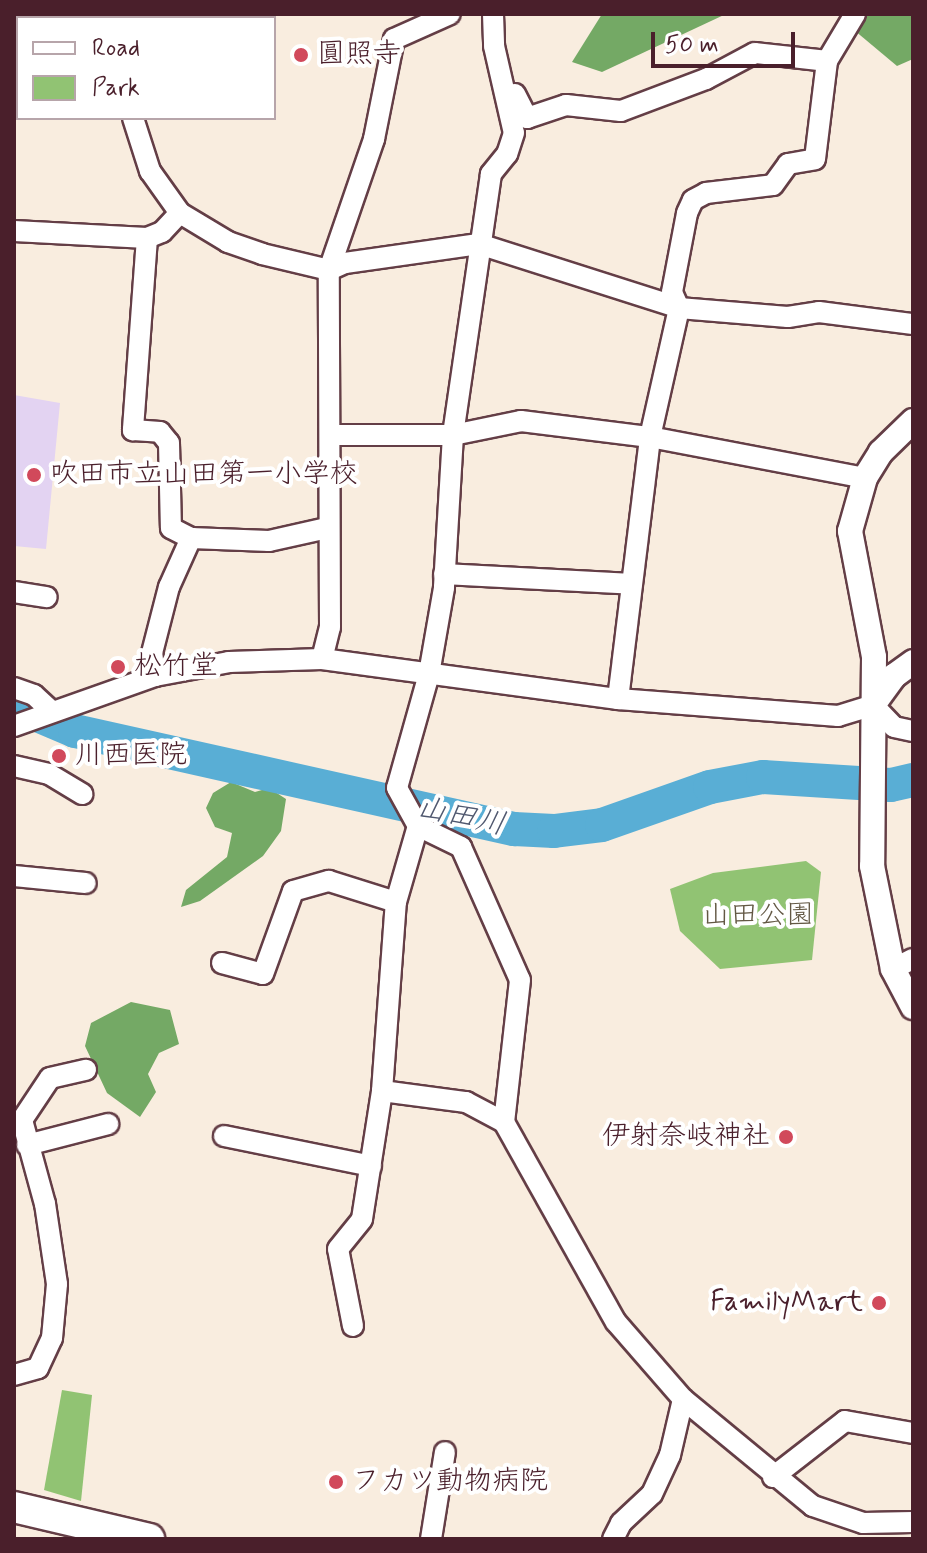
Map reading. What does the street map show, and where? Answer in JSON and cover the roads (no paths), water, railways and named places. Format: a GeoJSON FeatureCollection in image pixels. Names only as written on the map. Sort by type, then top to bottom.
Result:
{"type":"FeatureCollection","features":[{"type":"Feature","properties":{"kind":"main road"},"geometry":{"type":"LineString","coordinates":[[14,1507],[149,1539]]}},
{"type":"Feature","properties":{"kind":"street"},"geometry":{"type":"LineString","coordinates":[[322,659],[330,627],[327,528],[329,270],[374,139],[394,39],[447,14]]}},
{"type":"Feature","properties":{"kind":"street"},"geometry":{"type":"LineString","coordinates":[[493,14],[494,46],[514,133],[507,154],[491,174],[453,435],[444,574],[429,674],[397,788],[418,826],[461,847],[520,980],[504,1122]]}},
{"type":"Feature","properties":{"kind":"street"},"geometry":{"type":"LineString","coordinates":[[618,699],[650,437],[679,308],[672,292],[693,200],[706,193],[773,185],[788,164],[815,159],[827,61],[855,14]]}},
{"type":"Feature","properties":{"kind":"street"},"geometry":{"type":"LineString","coordinates":[[503,78],[527,118],[566,105],[621,111],[706,79],[755,53],[827,61]]}},
{"type":"Feature","properties":{"kind":"street"},"geometry":{"type":"LineString","coordinates":[[134,120],[150,171],[180,213],[228,242],[329,270],[345,263],[479,244],[679,308],[788,317],[819,312],[913,324]]}},
{"type":"Feature","properties":{"kind":"street"},"geometry":{"type":"LineString","coordinates":[[14,231],[147,238],[162,232],[180,213]]}},
{"type":"Feature","properties":{"kind":"street"},"geometry":{"type":"LineString","coordinates":[[147,238],[133,430],[160,432],[169,443],[171,528],[191,538],[269,541],[327,528]]}},
{"type":"Feature","properties":{"kind":"street"},"geometry":{"type":"LineString","coordinates":[[330,435],[453,435],[521,421],[650,437],[865,478]]}},
{"type":"Feature","properties":{"kind":"street"},"geometry":{"type":"LineString","coordinates":[[913,421],[881,452],[865,478],[850,531],[874,657],[869,813],[879,917],[903,964],[913,1007]]}},
{"type":"Feature","properties":{"kind":"street"},"geometry":{"type":"LineString","coordinates":[[155,676],[152,653],[169,587],[191,538]]}},
{"type":"Feature","properties":{"kind":"street"},"geometry":{"type":"LineString","coordinates":[[444,574],[632,584]]}},
{"type":"Feature","properties":{"kind":"street"},"geometry":{"type":"LineString","coordinates":[[14,592],[47,597]]}},
{"type":"Feature","properties":{"kind":"street"},"geometry":{"type":"LineString","coordinates":[[15,728],[51,707],[155,676],[229,662],[322,659],[618,699],[838,716],[873,705],[894,676],[913,662]]}},
{"type":"Feature","properties":{"kind":"street"},"geometry":{"type":"LineString","coordinates":[[14,688],[51,707]]}},
{"type":"Feature","properties":{"kind":"street"},"geometry":{"type":"LineString","coordinates":[[873,705],[894,727],[913,731]]}},
{"type":"Feature","properties":{"kind":"street"},"geometry":{"type":"LineString","coordinates":[[14,766],[49,774],[82,794]]}},
{"type":"Feature","properties":{"kind":"street"},"geometry":{"type":"LineString","coordinates":[[353,1326],[338,1249],[362,1219],[382,1091],[396,902],[418,826]]}},
{"type":"Feature","properties":{"kind":"street"},"geometry":{"type":"LineString","coordinates":[[14,876],[86,883]]}},
{"type":"Feature","properties":{"kind":"street"},"geometry":{"type":"LineString","coordinates":[[222,963],[263,974],[293,891],[329,881],[396,902]]}},
{"type":"Feature","properties":{"kind":"street"},"geometry":{"type":"LineString","coordinates":[[14,1375],[38,1368],[52,1338],[57,1284],[45,1204],[22,1120],[50,1078],[86,1070]]}},
{"type":"Feature","properties":{"kind":"street"},"geometry":{"type":"LineString","coordinates":[[382,1091],[466,1102],[504,1122],[616,1322],[683,1399],[773,1477],[813,1506],[863,1523],[913,1522]]}},
{"type":"Feature","properties":{"kind":"street"},"geometry":{"type":"LineString","coordinates":[[27,1145],[108,1124]]}},
{"type":"Feature","properties":{"kind":"street"},"geometry":{"type":"LineString","coordinates":[[224,1136],[371,1166]]}},
{"type":"Feature","properties":{"kind":"street"},"geometry":{"type":"LineString","coordinates":[[613,1539],[621,1523],[652,1494],[670,1455],[683,1399]]}},
{"type":"Feature","properties":{"kind":"street"},"geometry":{"type":"LineString","coordinates":[[773,1477],[845,1421],[913,1433]]}},
{"type":"Feature","properties":{"kind":"street"},"geometry":{"type":"LineString","coordinates":[[431,1539],[445,1452]]}},
{"type":"Feature","properties":{"kind":"waterway","name":"山田川"},"geometry":{"type":"LineString","coordinates":[[14,705],[75,731],[514,829],[554,831],[602,825],[710,787],[763,777],[891,785],[913,780]]}},
{"type":"Feature","properties":{"kind":"place","name":"圓照寺"},"geometry":{"type":"Point","coordinates":[301,55]}},
{"type":"Feature","properties":{"kind":"place","name":"吹田市立山田第一小学校"},"geometry":{"type":"Point","coordinates":[34,475]}},
{"type":"Feature","properties":{"kind":"place","name":"松竹堂"},"geometry":{"type":"Point","coordinates":[118,667]}},
{"type":"Feature","properties":{"kind":"place","name":"川西医院"},"geometry":{"type":"Point","coordinates":[59,756]}},
{"type":"Feature","properties":{"kind":"place","name":"伊射奈岐神社"},"geometry":{"type":"Point","coordinates":[786,1137]}},
{"type":"Feature","properties":{"kind":"place","name":"FamilyMart"},"geometry":{"type":"Point","coordinates":[879,1303]}},
{"type":"Feature","properties":{"kind":"place","name":"フカツ動物病院"},"geometry":{"type":"Point","coordinates":[336,1482]}},
{"type":"Feature","properties":{"kind":"park label","name":"山田公園"},"geometry":{"type":"Point","coordinates":[758,916]}}]}
